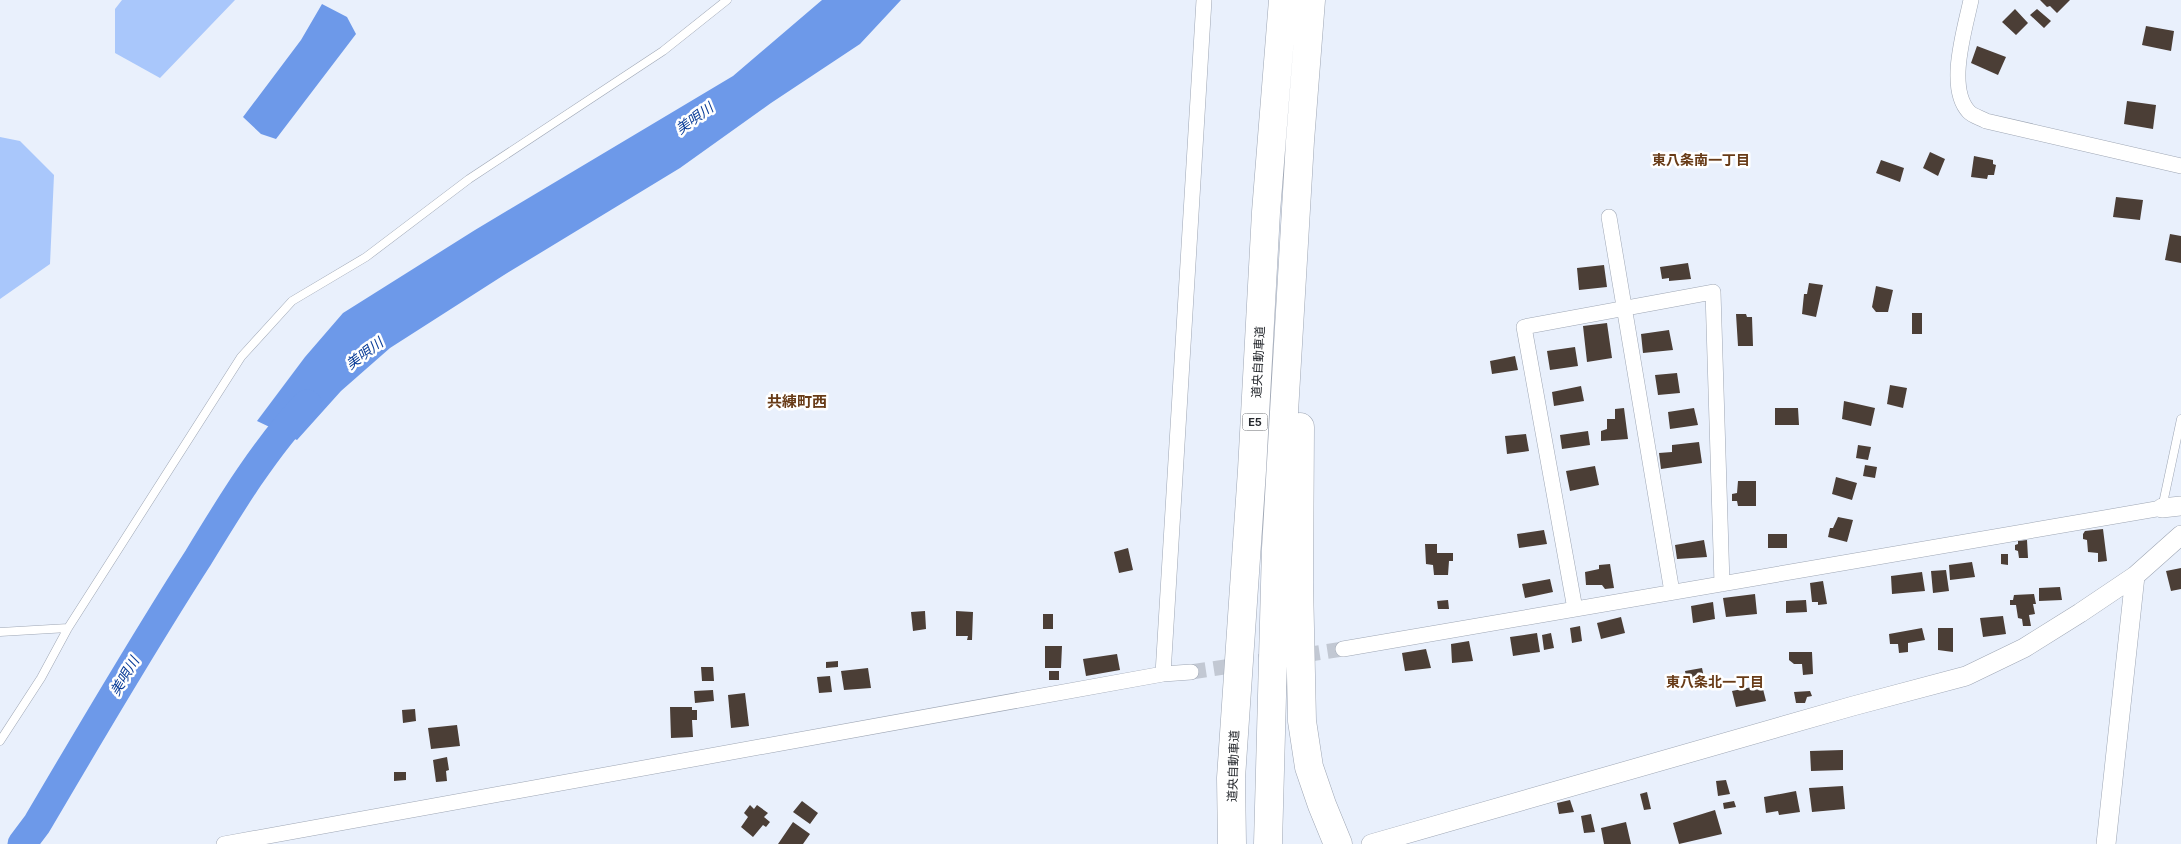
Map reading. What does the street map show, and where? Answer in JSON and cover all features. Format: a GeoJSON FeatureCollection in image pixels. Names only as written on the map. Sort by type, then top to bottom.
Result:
{"type":"FeatureCollection","features":[{"type":"Feature","properties":{"kind":"highway","name":"道央自動車道"},"geometry":{"type":"LineString","coordinates":[[1232,844],[1231,778],[1252,470],[1266,212],[1283,0]]}},
{"type":"Feature","properties":{"kind":"highway","name":"E5"},"geometry":{"type":"LineString","coordinates":[[1268,844],[1276,548],[1300,141],[1311,0]]}},
{"type":"Feature","properties":{"kind":"highway"},"geometry":{"type":"LineString","coordinates":[[1300,141],[1299,583],[1302,721],[1310,767],[1322,805],[1338,844]]}},
{"type":"Feature","properties":{"kind":"highway"},"geometry":{"type":"LineString","coordinates":[[1220,844],[1231,778]]}},
{"type":"Feature","properties":{"kind":"street"},"geometry":{"type":"LineString","coordinates":[[1163,674],[1204,0]]}},
{"type":"Feature","properties":{"kind":"street"},"geometry":{"type":"LineString","coordinates":[[1971,0],[1959,54],[1959,96],[1969,112],[1986,121],[2181,166]]}},
{"type":"Feature","properties":{"kind":"street"},"geometry":{"type":"LineString","coordinates":[[1609,217],[1672,592]]}},
{"type":"Feature","properties":{"kind":"street"},"geometry":{"type":"LineString","coordinates":[[1575,609],[1524,328],[1713,292],[1722,584]]}},
{"type":"Feature","properties":{"kind":"street"},"geometry":{"type":"LineString","coordinates":[[1343,648],[2181,506]]}},
{"type":"Feature","properties":{"kind":"street"},"geometry":{"type":"LineString","coordinates":[[1371,844],[1853,706],[1966,676],[2024,648],[2080,613],[2135,576],[2181,535]]}},
{"type":"Feature","properties":{"kind":"street"},"geometry":{"type":"LineString","coordinates":[[2106,844],[2135,576]]}},
{"type":"Feature","properties":{"kind":"street"},"geometry":{"type":"LineString","coordinates":[[224,844],[1163,674],[1191,672]]}},
{"type":"Feature","properties":{"kind":"lane"},"geometry":{"type":"LineString","coordinates":[[0,740],[41,678],[68,628],[241,357],[292,301],[366,257],[469,179],[663,51],[727,0]]}},
{"type":"Feature","properties":{"kind":"lane"},"geometry":{"type":"LineString","coordinates":[[2162,508],[2181,419]]}},
{"type":"Feature","properties":{"kind":"lane"},"geometry":{"type":"LineString","coordinates":[[0,632],[68,628]]}},
{"type":"Feature","properties":{"kind":"shaded area"},"geometry":{"type":"Polygon","coordinates":[[[122,0],[235,0],[160,78],[115,53],[115,9],[122,0]]]}},
{"type":"Feature","properties":{"kind":"shaded area"},"geometry":{"type":"Polygon","coordinates":[[[0,137],[20,141],[54,175],[50,264],[0,299],[0,137]]]}},
{"type":"Feature","properties":{"kind":"water"},"geometry":{"type":"Polygon","coordinates":[[[822,0],[901,0],[860,44],[771,103],[680,168],[504,275],[390,348],[341,391],[297,440],[257,421],[305,357],[343,313],[475,230],[733,76],[822,0]]]}},
{"type":"Feature","properties":{"kind":"water"},"geometry":{"type":"Polygon","coordinates":[[[322,4],[347,17],[356,34],[276,139],[261,134],[243,117],[301,40],[322,4]]]}},
{"type":"Feature","properties":{"kind":"building"},"geometry":{"type":"Polygon","coordinates":[[[2040,0],[2070,0],[2057,13],[2040,0]]]}},
{"type":"Feature","properties":{"kind":"building"},"geometry":{"type":"Polygon","coordinates":[[[2015,9],[2028,23],[2016,35],[2002,22],[2015,9]]]}},
{"type":"Feature","properties":{"kind":"building"},"geometry":{"type":"Polygon","coordinates":[[[2037,9],[2051,21],[2044,28],[2030,15],[2037,9]]]}},
{"type":"Feature","properties":{"kind":"building"},"geometry":{"type":"Polygon","coordinates":[[[2146,26],[2174,31],[2171,51],[2142,45],[2146,26]]]}},
{"type":"Feature","properties":{"kind":"building"},"geometry":{"type":"Polygon","coordinates":[[[1977,46],[2006,57],[1998,75],[1971,63],[1977,46]]]}},
{"type":"Feature","properties":{"kind":"building"},"geometry":{"type":"Polygon","coordinates":[[[2127,101],[2156,105],[2153,129],[2124,124],[2127,101]]]}},
{"type":"Feature","properties":{"kind":"building"},"geometry":{"type":"Polygon","coordinates":[[[1930,152],[1945,159],[1938,176],[1923,168],[1930,152]]]}},
{"type":"Feature","properties":{"kind":"building"},"geometry":{"type":"Polygon","coordinates":[[[1974,156],[1993,160],[1993,164],[1996,165],[1994,175],[1988,175],[1987,179],[1971,177],[1974,156]]]}},
{"type":"Feature","properties":{"kind":"building"},"geometry":{"type":"Polygon","coordinates":[[[1881,160],[1904,168],[1900,182],[1876,173],[1881,160]]]}},
{"type":"Feature","properties":{"kind":"building"},"geometry":{"type":"Polygon","coordinates":[[[2116,197],[2143,200],[2140,220],[2113,217],[2116,197]]]}},
{"type":"Feature","properties":{"kind":"building"},"geometry":{"type":"Polygon","coordinates":[[[2170,234],[2181,236],[2181,263],[2165,260],[2170,234]]]}},
{"type":"Feature","properties":{"kind":"building"},"geometry":{"type":"Polygon","coordinates":[[[1688,263],[1691,279],[1669,281],[1669,278],[1662,279],[1660,267],[1688,263]]]}},
{"type":"Feature","properties":{"kind":"building"},"geometry":{"type":"Polygon","coordinates":[[[1604,265],[1607,287],[1579,290],[1577,268],[1604,265]]]}},
{"type":"Feature","properties":{"kind":"building"},"geometry":{"type":"Polygon","coordinates":[[[1809,283],[1823,285],[1816,317],[1802,314],[1804,294],[1807,294],[1809,283]]]}},
{"type":"Feature","properties":{"kind":"building"},"geometry":{"type":"Polygon","coordinates":[[[1876,286],[1893,290],[1888,312],[1876,312],[1872,307],[1876,286]]]}},
{"type":"Feature","properties":{"kind":"building"},"geometry":{"type":"Polygon","coordinates":[[[1912,313],[1922,313],[1922,334],[1912,334],[1912,313]]]}},
{"type":"Feature","properties":{"kind":"building"},"geometry":{"type":"Polygon","coordinates":[[[1736,314],[1746,314],[1747,317],[1752,317],[1753,346],[1738,346],[1736,314]]]}},
{"type":"Feature","properties":{"kind":"building"},"geometry":{"type":"Polygon","coordinates":[[[1607,323],[1612,358],[1587,362],[1583,326],[1607,323]]]}},
{"type":"Feature","properties":{"kind":"building"},"geometry":{"type":"Polygon","coordinates":[[[1669,330],[1673,350],[1643,353],[1641,334],[1669,330]]]}},
{"type":"Feature","properties":{"kind":"building"},"geometry":{"type":"Polygon","coordinates":[[[1575,347],[1578,366],[1550,370],[1547,351],[1575,347]]]}},
{"type":"Feature","properties":{"kind":"building"},"geometry":{"type":"Polygon","coordinates":[[[1515,356],[1518,370],[1492,374],[1490,361],[1515,356]]]}},
{"type":"Feature","properties":{"kind":"building"},"geometry":{"type":"Polygon","coordinates":[[[1677,373],[1680,393],[1658,395],[1655,375],[1677,373]]]}},
{"type":"Feature","properties":{"kind":"building"},"geometry":{"type":"Polygon","coordinates":[[[1890,385],[1907,388],[1903,408],[1887,404],[1890,385]]]}},
{"type":"Feature","properties":{"kind":"building"},"geometry":{"type":"Polygon","coordinates":[[[1581,386],[1584,401],[1554,406],[1552,392],[1581,386]]]}},
{"type":"Feature","properties":{"kind":"building"},"geometry":{"type":"Polygon","coordinates":[[[1844,401],[1875,408],[1871,426],[1842,419],[1844,401]]]}},
{"type":"Feature","properties":{"kind":"building"},"geometry":{"type":"Polygon","coordinates":[[[1624,408],[1628,439],[1601,441],[1601,431],[1607,429],[1607,419],[1615,419],[1615,409],[1624,408]]]}},
{"type":"Feature","properties":{"kind":"building"},"geometry":{"type":"Polygon","coordinates":[[[1694,408],[1698,425],[1670,429],[1668,412],[1694,408]]]}},
{"type":"Feature","properties":{"kind":"building"},"geometry":{"type":"Polygon","coordinates":[[[1775,408],[1798,408],[1799,425],[1775,425],[1775,408]]]}},
{"type":"Feature","properties":{"kind":"building"},"geometry":{"type":"Polygon","coordinates":[[[1588,431],[1590,445],[1562,449],[1560,435],[1588,431]]]}},
{"type":"Feature","properties":{"kind":"building"},"geometry":{"type":"Polygon","coordinates":[[[1526,434],[1529,451],[1507,454],[1505,436],[1526,434]]]}},
{"type":"Feature","properties":{"kind":"building"},"geometry":{"type":"Polygon","coordinates":[[[1699,442],[1702,463],[1661,469],[1659,453],[1672,452],[1672,445],[1699,442]]]}},
{"type":"Feature","properties":{"kind":"building"},"geometry":{"type":"Polygon","coordinates":[[[1858,445],[1871,447],[1868,460],[1856,458],[1858,445]]]}},
{"type":"Feature","properties":{"kind":"building"},"geometry":{"type":"Polygon","coordinates":[[[1865,465],[1877,467],[1875,478],[1863,476],[1865,465]]]}},
{"type":"Feature","properties":{"kind":"building"},"geometry":{"type":"Polygon","coordinates":[[[1595,466],[1599,485],[1570,491],[1566,471],[1595,466]]]}},
{"type":"Feature","properties":{"kind":"building"},"geometry":{"type":"Polygon","coordinates":[[[1836,477],[1857,483],[1852,500],[1832,494],[1836,477]]]}},
{"type":"Feature","properties":{"kind":"building"},"geometry":{"type":"Polygon","coordinates":[[[1738,481],[1756,481],[1756,506],[1738,506],[1737,501],[1732,501],[1732,494],[1737,493],[1738,481]]]}},
{"type":"Feature","properties":{"kind":"building"},"geometry":{"type":"Polygon","coordinates":[[[1838,517],[1853,520],[1847,542],[1828,537],[1830,528],[1833,528],[1838,517]]]}},
{"type":"Feature","properties":{"kind":"building"},"geometry":{"type":"Polygon","coordinates":[[[2103,529],[2107,561],[2098,562],[2098,553],[2088,552],[2087,540],[2083,539],[2083,534],[2085,531],[2103,529]]]}},
{"type":"Feature","properties":{"kind":"building"},"geometry":{"type":"Polygon","coordinates":[[[1544,530],[1547,544],[1519,548],[1517,534],[1544,530]]]}},
{"type":"Feature","properties":{"kind":"building"},"geometry":{"type":"Polygon","coordinates":[[[1768,534],[1787,534],[1787,548],[1768,548],[1768,534]]]}},
{"type":"Feature","properties":{"kind":"building"},"geometry":{"type":"Polygon","coordinates":[[[1704,540],[1707,557],[1677,559],[1675,545],[1704,540]]]}},
{"type":"Feature","properties":{"kind":"building"},"geometry":{"type":"Polygon","coordinates":[[[2027,540],[2028,558],[2019,558],[2015,545],[2018,544],[2018,541],[2027,540]]]}},
{"type":"Feature","properties":{"kind":"building"},"geometry":{"type":"Polygon","coordinates":[[[1425,544],[1437,544],[1437,553],[1453,553],[1453,561],[1449,561],[1448,575],[1434,575],[1433,565],[1426,564],[1425,544]]]}},
{"type":"Feature","properties":{"kind":"building"},"geometry":{"type":"Polygon","coordinates":[[[1128,548],[1133,570],[1119,573],[1114,552],[1128,548]]]}},
{"type":"Feature","properties":{"kind":"building"},"geometry":{"type":"Polygon","coordinates":[[[2001,554],[2008,554],[2008,565],[2001,564],[2001,554]]]}},
{"type":"Feature","properties":{"kind":"building"},"geometry":{"type":"Polygon","coordinates":[[[1972,562],[1975,577],[1950,580],[1949,565],[1972,562]]]}},
{"type":"Feature","properties":{"kind":"building"},"geometry":{"type":"Polygon","coordinates":[[[1610,564],[1614,588],[1605,589],[1602,585],[1586,585],[1585,572],[1599,569],[1599,565],[1610,564]]]}},
{"type":"Feature","properties":{"kind":"building"},"geometry":{"type":"Polygon","coordinates":[[[2181,568],[2181,589],[2171,591],[2166,571],[2181,568]]]}},
{"type":"Feature","properties":{"kind":"building"},"geometry":{"type":"Polygon","coordinates":[[[1946,570],[1949,591],[1933,593],[1931,571],[1946,570]]]}},
{"type":"Feature","properties":{"kind":"building"},"geometry":{"type":"Polygon","coordinates":[[[1922,572],[1925,591],[1892,594],[1891,576],[1922,572]]]}},
{"type":"Feature","properties":{"kind":"building"},"geometry":{"type":"Polygon","coordinates":[[[1550,579],[1553,592],[1525,598],[1522,584],[1550,579]]]}},
{"type":"Feature","properties":{"kind":"building"},"geometry":{"type":"Polygon","coordinates":[[[1823,581],[1827,604],[1818,605],[1818,602],[1812,602],[1810,583],[1823,581]]]}},
{"type":"Feature","properties":{"kind":"building"},"geometry":{"type":"Polygon","coordinates":[[[2060,587],[2062,600],[2039,601],[2039,588],[2060,587]]]}},
{"type":"Feature","properties":{"kind":"building"},"geometry":{"type":"Polygon","coordinates":[[[1755,594],[1757,614],[1726,617],[1723,598],[1755,594]]]}},
{"type":"Feature","properties":{"kind":"building"},"geometry":{"type":"Polygon","coordinates":[[[2034,594],[2035,614],[2029,615],[2031,626],[2023,626],[2022,619],[2018,618],[2016,605],[2010,605],[2010,600],[2013,600],[2014,595],[2034,594]]]}},
{"type":"Feature","properties":{"kind":"building"},"geometry":{"type":"Polygon","coordinates":[[[1448,600],[1449,609],[1438,609],[1437,601],[1448,600]]]}},
{"type":"Feature","properties":{"kind":"building"},"geometry":{"type":"Polygon","coordinates":[[[1806,600],[1807,612],[1786,613],[1786,601],[1806,600]]]}},
{"type":"Feature","properties":{"kind":"building"},"geometry":{"type":"Polygon","coordinates":[[[1713,602],[1715,619],[1693,623],[1691,606],[1713,602]]]}},
{"type":"Feature","properties":{"kind":"building"},"geometry":{"type":"Polygon","coordinates":[[[925,611],[926,629],[913,631],[911,612],[925,611]]]}},
{"type":"Feature","properties":{"kind":"building"},"geometry":{"type":"Polygon","coordinates":[[[956,611],[973,612],[972,640],[967,640],[968,636],[956,636],[956,611]]]}},
{"type":"Feature","properties":{"kind":"building"},"geometry":{"type":"Polygon","coordinates":[[[1043,614],[1053,614],[1053,629],[1043,629],[1043,614]]]}},
{"type":"Feature","properties":{"kind":"building"},"geometry":{"type":"Polygon","coordinates":[[[2003,616],[2006,634],[1983,637],[1980,618],[2003,616]]]}},
{"type":"Feature","properties":{"kind":"building"},"geometry":{"type":"Polygon","coordinates":[[[1621,617],[1625,633],[1601,639],[1597,623],[1621,617]]]}},
{"type":"Feature","properties":{"kind":"building"},"geometry":{"type":"Polygon","coordinates":[[[1580,626],[1582,641],[1572,643],[1570,628],[1580,626]]]}},
{"type":"Feature","properties":{"kind":"building"},"geometry":{"type":"Polygon","coordinates":[[[1922,628],[1925,640],[1908,643],[1908,652],[1899,653],[1898,644],[1890,644],[1889,634],[1922,628]]]}},
{"type":"Feature","properties":{"kind":"building"},"geometry":{"type":"Polygon","coordinates":[[[1938,628],[1953,628],[1953,652],[1938,650],[1938,628]]]}},
{"type":"Feature","properties":{"kind":"building"},"geometry":{"type":"Polygon","coordinates":[[[1537,633],[1540,652],[1513,656],[1510,637],[1537,633]]]}},
{"type":"Feature","properties":{"kind":"building"},"geometry":{"type":"Polygon","coordinates":[[[1551,633],[1554,648],[1544,650],[1542,635],[1551,633]]]}},
{"type":"Feature","properties":{"kind":"building"},"geometry":{"type":"Polygon","coordinates":[[[1469,641],[1473,661],[1452,663],[1451,644],[1469,641]]]}},
{"type":"Feature","properties":{"kind":"building"},"geometry":{"type":"Polygon","coordinates":[[[1045,646],[1062,646],[1061,668],[1045,668],[1045,646]]]}},
{"type":"Feature","properties":{"kind":"building"},"geometry":{"type":"Polygon","coordinates":[[[1426,649],[1431,668],[1405,671],[1402,653],[1426,649]]]}},
{"type":"Feature","properties":{"kind":"building"},"geometry":{"type":"Polygon","coordinates":[[[1789,652],[1812,652],[1813,674],[1803,675],[1802,664],[1794,664],[1789,660],[1789,652]]]}},
{"type":"Feature","properties":{"kind":"building"},"geometry":{"type":"Polygon","coordinates":[[[1117,654],[1120,670],[1086,676],[1083,659],[1117,654]]]}},
{"type":"Feature","properties":{"kind":"building"},"geometry":{"type":"Polygon","coordinates":[[[838,661],[838,667],[826,668],[826,662],[838,661]]]}},
{"type":"Feature","properties":{"kind":"building"},"geometry":{"type":"Polygon","coordinates":[[[701,667],[713,667],[714,681],[702,681],[701,667]]]}},
{"type":"Feature","properties":{"kind":"building"},"geometry":{"type":"Polygon","coordinates":[[[868,668],[871,688],[844,690],[841,671],[868,668]]]}},
{"type":"Feature","properties":{"kind":"building"},"geometry":{"type":"Polygon","coordinates":[[[1702,668],[1705,682],[1688,686],[1685,671],[1702,668]]]}},
{"type":"Feature","properties":{"kind":"building"},"geometry":{"type":"Polygon","coordinates":[[[1049,671],[1059,671],[1059,680],[1049,680],[1049,671]]]}},
{"type":"Feature","properties":{"kind":"building"},"geometry":{"type":"Polygon","coordinates":[[[830,676],[832,692],[819,693],[817,677],[830,676]]]}},
{"type":"Feature","properties":{"kind":"building"},"geometry":{"type":"Polygon","coordinates":[[[1762,685],[1766,701],[1736,707],[1732,691],[1762,685]]]}},
{"type":"Feature","properties":{"kind":"building"},"geometry":{"type":"Polygon","coordinates":[[[713,690],[714,701],[695,703],[694,691],[713,690]]]}},
{"type":"Feature","properties":{"kind":"building"},"geometry":{"type":"Polygon","coordinates":[[[1810,691],[1812,696],[1807,697],[1805,703],[1796,703],[1794,692],[1810,691]]]}},
{"type":"Feature","properties":{"kind":"building"},"geometry":{"type":"Polygon","coordinates":[[[745,693],[749,726],[731,728],[728,695],[745,693]]]}},
{"type":"Feature","properties":{"kind":"building"},"geometry":{"type":"Polygon","coordinates":[[[670,707],[692,707],[692,710],[697,710],[697,720],[692,720],[693,737],[671,738],[670,707]]]}},
{"type":"Feature","properties":{"kind":"building"},"geometry":{"type":"Polygon","coordinates":[[[415,709],[416,721],[403,723],[402,710],[415,709]]]}},
{"type":"Feature","properties":{"kind":"building"},"geometry":{"type":"Polygon","coordinates":[[[457,725],[460,746],[431,749],[428,728],[457,725]]]}},
{"type":"Feature","properties":{"kind":"building"},"geometry":{"type":"Polygon","coordinates":[[[1843,750],[1843,770],[1811,771],[1810,751],[1843,750]]]}},
{"type":"Feature","properties":{"kind":"building"},"geometry":{"type":"Polygon","coordinates":[[[447,757],[449,770],[446,771],[447,781],[436,782],[433,760],[447,757]]]}},
{"type":"Feature","properties":{"kind":"building"},"geometry":{"type":"Polygon","coordinates":[[[394,772],[406,772],[406,780],[394,781],[394,772]]]}},
{"type":"Feature","properties":{"kind":"building"},"geometry":{"type":"Polygon","coordinates":[[[1726,780],[1730,794],[1718,796],[1716,781],[1726,780]]]}},
{"type":"Feature","properties":{"kind":"building"},"geometry":{"type":"Polygon","coordinates":[[[1843,786],[1845,809],[1812,812],[1809,788],[1843,786]]]}},
{"type":"Feature","properties":{"kind":"building"},"geometry":{"type":"Polygon","coordinates":[[[1796,791],[1800,812],[1779,815],[1778,811],[1766,813],[1764,797],[1796,791]]]}},
{"type":"Feature","properties":{"kind":"building"},"geometry":{"type":"Polygon","coordinates":[[[1647,792],[1651,809],[1644,810],[1640,794],[1647,792]]]}},
{"type":"Feature","properties":{"kind":"building"},"geometry":{"type":"Polygon","coordinates":[[[1570,800],[1574,812],[1559,814],[1557,803],[1570,800]]]}},
{"type":"Feature","properties":{"kind":"building"},"geometry":{"type":"Polygon","coordinates":[[[802,801],[818,813],[810,824],[793,812],[802,801]]]}},
{"type":"Feature","properties":{"kind":"building"},"geometry":{"type":"Polygon","coordinates":[[[1734,801],[1736,807],[1724,809],[1723,803],[1734,801]]]}},
{"type":"Feature","properties":{"kind":"building"},"geometry":{"type":"Polygon","coordinates":[[[750,805],[754,809],[757,805],[768,813],[764,817],[770,822],[766,827],[763,825],[753,837],[741,827],[748,817],[744,813],[750,805]]]}},
{"type":"Feature","properties":{"kind":"building"},"geometry":{"type":"Polygon","coordinates":[[[1715,810],[1722,834],[1679,844],[1673,823],[1715,810]]]}},
{"type":"Feature","properties":{"kind":"building"},"geometry":{"type":"Polygon","coordinates":[[[1591,814],[1595,832],[1584,833],[1581,816],[1591,814]]]}},
{"type":"Feature","properties":{"kind":"building"},"geometry":{"type":"Polygon","coordinates":[[[793,822],[810,834],[803,844],[778,844],[793,822]]]}},
{"type":"Feature","properties":{"kind":"building"},"geometry":{"type":"Polygon","coordinates":[[[1626,822],[1631,844],[1604,844],[1601,828],[1626,822]]]}},
{"type":"Feature","properties":{"kind":"waterway","name":"美唄川"},"geometry":{"type":"LineString","coordinates":[[22,844],[37,824],[136,657],[235,498],[277,439],[307,404]]}},
{"type":"Feature","properties":{"kind":"tunnel"},"geometry":{"type":"LineString","coordinates":[[1191,672],[1343,649]]}},
{"type":"Feature","properties":{"kind":"district","name":"東八条南一丁目"},"geometry":{"type":"Point","coordinates":[1701,159]}},
{"type":"Feature","properties":{"kind":"district","name":"共練町西"},"geometry":{"type":"Point","coordinates":[797,401]}},
{"type":"Feature","properties":{"kind":"district","name":"東八条北一丁目"},"geometry":{"type":"Point","coordinates":[1715,681]}}]}
